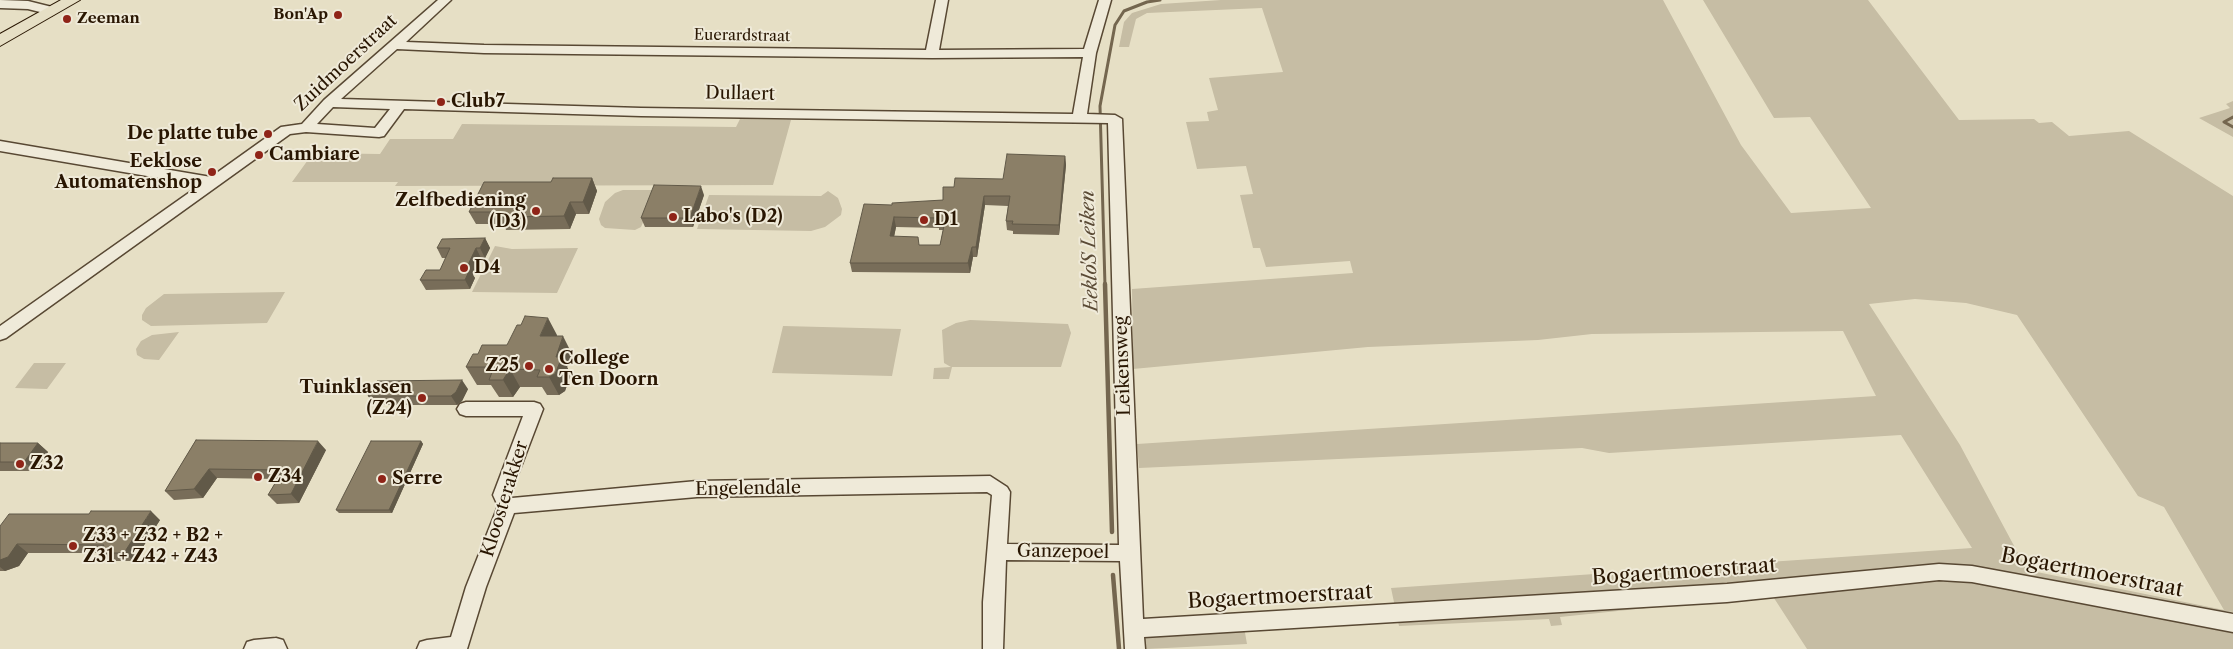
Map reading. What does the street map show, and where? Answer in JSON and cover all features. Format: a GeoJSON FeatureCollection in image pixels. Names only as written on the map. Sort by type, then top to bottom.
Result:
{"type":"FeatureCollection","features":[{"type":"Feature","properties":{"kind":"main road"},"geometry":{"type":"LineString","coordinates":[[0,31],[49,6],[72,0]]}},
{"type":"Feature","properties":{"kind":"main road"},"geometry":{"type":"LineString","coordinates":[[0,41],[49,6]]}},
{"type":"Feature","properties":{"kind":"street","name":"Zuidmoerstraat"},"geometry":{"type":"LineString","coordinates":[[0,334],[286,130],[306,128],[329,103],[445,0]]}},
{"type":"Feature","properties":{"kind":"street"},"geometry":{"type":"LineString","coordinates":[[932,54],[942,0]]}},
{"type":"Feature","properties":{"kind":"street"},"geometry":{"type":"LineString","coordinates":[[1094,118],[1090,53],[1098,15],[1105,0]]}},
{"type":"Feature","properties":{"kind":"street"},"geometry":{"type":"LineString","coordinates":[[0,4],[49,6]]}},
{"type":"Feature","properties":{"kind":"street","name":"Euerardstraat"},"geometry":{"type":"LineString","coordinates":[[394,46],[484,49],[932,54],[1090,53]]}},
{"type":"Feature","properties":{"kind":"street"},"geometry":{"type":"LineString","coordinates":[[329,103],[399,107]]}},
{"type":"Feature","properties":{"kind":"street"},"geometry":{"type":"LineString","coordinates":[[306,128],[379,133],[399,107]]}},
{"type":"Feature","properties":{"kind":"street","name":"Dullaert"},"geometry":{"type":"LineString","coordinates":[[399,107],[1094,118]]}},
{"type":"Feature","properties":{"kind":"street","name":"Leikensweg"},"geometry":{"type":"LineString","coordinates":[[1094,118],[1115,119],[1116,131],[1129,553],[1135,649]]}},
{"type":"Feature","properties":{"kind":"street"},"geometry":{"type":"LineString","coordinates":[[0,146],[213,182]]}},
{"type":"Feature","properties":{"kind":"street","name":"Kloosterakker"},"geometry":{"type":"LineString","coordinates":[[427,649],[457,648],[476,587],[507,506],[502,495],[534,409],[466,409]]}},
{"type":"Feature","properties":{"kind":"street","name":"Ganzepoel"},"geometry":{"type":"LineString","coordinates":[[990,484],[1001,492],[993,602],[993,649]]}},
{"type":"Feature","properties":{"kind":"street","name":"Engelendale"},"geometry":{"type":"LineString","coordinates":[[507,506],[698,490],[990,484]]}},
{"type":"Feature","properties":{"kind":"street","name":"Ganzepoel"},"geometry":{"type":"LineString","coordinates":[[998,552],[1129,553]]}},
{"type":"Feature","properties":{"kind":"street","name":"Bogaertmoerstraat"},"geometry":{"type":"LineString","coordinates":[[1133,629],[1718,594],[1938,572],[1972,574],[2233,623]]}},
{"type":"Feature","properties":{"kind":"street"},"geometry":{"type":"LineString","coordinates":[[254,649],[276,647],[277,649]]}},
{"type":"Feature","properties":{"kind":"shaded area"},"geometry":{"type":"Polygon","coordinates":[[[1221,0],[1663,0],[1741,145],[1791,213],[1871,208],[1810,117],[1774,118],[1703,0],[1868,0],[1959,120],[2034,119],[2039,123],[2052,122],[2069,136],[2129,131],[2233,196],[2233,612],[2225,611],[2230,625],[2233,626],[2233,649],[1807,649],[1772,595],[1560,617],[1562,625],[1551,626],[1549,619],[1399,626],[1391,588],[1972,548],[1901,435],[1609,453],[1582,448],[1139,468],[1137,444],[1876,396],[1843,331],[1592,334],[1538,340],[1368,347],[1133,369],[1132,289],[1353,273],[1350,261],[1266,267],[1260,248],[1253,248],[1240,195],[1253,194],[1246,166],[1197,169],[1186,122],[1209,121],[1207,112],[1218,110],[1209,78],[1283,72],[1262,8],[1147,13],[1136,19],[1129,47],[1119,47],[1124,22],[1132,13],[1161,4],[1221,0]],[[1915,299],[1869,304],[1960,445],[2027,570],[2224,610],[2164,507],[2138,496],[2017,315],[1966,303],[1915,299]]]}},
{"type":"Feature","properties":{"kind":"shaded area"},"geometry":{"type":"Polygon","coordinates":[[[2233,101],[2233,137],[2199,118],[2230,108],[2226,104],[2233,101]]]}},
{"type":"Feature","properties":{"kind":"shaded area"},"geometry":{"type":"Polygon","coordinates":[[[740,119],[791,120],[773,185],[395,186],[398,182],[292,182],[313,153],[380,154],[390,139],[453,139],[462,124],[736,127],[740,119]]]}},
{"type":"Feature","properties":{"kind":"shaded area"},"geometry":{"type":"Polygon","coordinates":[[[623,190],[657,190],[641,227],[635,230],[605,228],[601,225],[599,219],[605,202],[615,193],[623,190]]]}},
{"type":"Feature","properties":{"kind":"shaded area"},"geometry":{"type":"Polygon","coordinates":[[[828,191],[838,198],[842,209],[841,215],[825,227],[811,231],[697,229],[709,195],[821,196],[828,191]]]}},
{"type":"Feature","properties":{"kind":"shaded area"},"geometry":{"type":"Polygon","coordinates":[[[495,246],[512,249],[578,248],[557,293],[472,292],[495,246]]]}},
{"type":"Feature","properties":{"kind":"shaded area"},"geometry":{"type":"Polygon","coordinates":[[[285,292],[267,323],[151,326],[142,320],[142,315],[146,308],[164,294],[285,292]]]}},
{"type":"Feature","properties":{"kind":"shaded area"},"geometry":{"type":"Polygon","coordinates":[[[970,320],[1068,324],[1071,333],[1061,367],[952,367],[949,379],[933,379],[934,368],[951,367],[944,363],[942,330],[956,323],[970,320]]]}},
{"type":"Feature","properties":{"kind":"shaded area"},"geometry":{"type":"Polygon","coordinates":[[[783,326],[901,329],[892,376],[772,373],[783,326]]]}},
{"type":"Feature","properties":{"kind":"shaded area"},"geometry":{"type":"Polygon","coordinates":[[[179,332],[159,360],[144,359],[137,355],[136,349],[141,341],[152,335],[179,332]]]}},
{"type":"Feature","properties":{"kind":"shaded area"},"geometry":{"type":"Polygon","coordinates":[[[34,363],[66,363],[47,389],[15,388],[34,363]]]}},
{"type":"Feature","properties":{"kind":"shaded area"},"geometry":{"type":"Polygon","coordinates":[[[1244,627],[1247,644],[1146,649],[1144,633],[1244,627]]]}},
{"type":"Feature","properties":{"kind":"building","name":"D1"},"geometry":{"type":"Polygon","coordinates":[[[1007,154],[1065,156],[1059,225],[1012,224],[1013,221],[1006,221],[1010,196],[984,196],[976,247],[972,247],[968,263],[850,263],[864,204],[892,205],[892,203],[943,200],[943,187],[954,187],[955,178],[1003,179],[1007,154]],[[894,217],[890,236],[918,237],[919,245],[940,245],[945,221],[938,221],[938,218],[894,217]]]}},
{"type":"Feature","properties":{"kind":"building"},"geometry":{"type":"Polygon","coordinates":[[[553,178],[592,178],[583,202],[570,202],[564,216],[500,217],[498,212],[469,212],[484,182],[551,182],[553,178]]]}},
{"type":"Feature","properties":{"kind":"building","name":"Labo's (D2)"},"geometry":{"type":"Polygon","coordinates":[[[654,185],[701,186],[690,218],[641,218],[654,185]]]}},
{"type":"Feature","properties":{"kind":"building"},"geometry":{"type":"Polygon","coordinates":[[[485,238],[480,248],[476,248],[466,269],[470,269],[465,280],[420,280],[426,270],[440,270],[450,248],[437,248],[442,239],[485,238]]]}},
{"type":"Feature","properties":{"kind":"building"},"geometry":{"type":"Polygon","coordinates":[[[525,316],[548,318],[540,336],[563,336],[556,357],[562,357],[555,374],[549,377],[537,377],[540,370],[510,369],[503,380],[489,380],[494,367],[466,367],[473,354],[478,354],[482,345],[507,345],[517,325],[521,325],[525,316]]]}},
{"type":"Feature","properties":{"kind":"building"},"geometry":{"type":"Polygon","coordinates":[[[462,380],[456,392],[451,396],[368,396],[377,381],[462,380]]]}},
{"type":"Feature","properties":{"kind":"building"},"geometry":{"type":"Polygon","coordinates":[[[196,440],[318,441],[291,494],[268,495],[283,470],[209,469],[194,489],[165,491],[196,440]]]}},
{"type":"Feature","properties":{"kind":"building","name":"Serre"},"geometry":{"type":"Polygon","coordinates":[[[371,441],[421,441],[389,510],[336,510],[371,441]]]}},
{"type":"Feature","properties":{"kind":"building"},"geometry":{"type":"Polygon","coordinates":[[[0,443],[38,443],[24,462],[0,462],[0,443]]]}},
{"type":"Feature","properties":{"kind":"building","name":"Z33 + Z32 + B2 + Z31 + Z42 + Z43"},"geometry":{"type":"Polygon","coordinates":[[[91,511],[151,511],[124,553],[99,553],[104,545],[17,544],[8,557],[0,560],[0,526],[9,514],[89,514],[91,511]]]}},
{"type":"Feature","properties":{"kind":"waterway","name":"Eeklo'S Leiken"},"geometry":{"type":"LineString","coordinates":[[1105,286],[1100,106],[1115,25],[1124,11],[1147,2],[1160,0]]}},
{"type":"Feature","properties":{"kind":"waterway"},"geometry":{"type":"LineString","coordinates":[[2233,117],[2224,122],[2233,127]]}},
{"type":"Feature","properties":{"kind":"waterway","name":"Eeklo'S Leiken"},"geometry":{"type":"LineString","coordinates":[[1105,284],[1112,532]]}},
{"type":"Feature","properties":{"kind":"waterway","name":"Eeklo'S Leiken"},"geometry":{"type":"LineString","coordinates":[[1113,575],[1119,649]]}},
{"type":"Feature","properties":{"kind":"place","name":"Bon'Ap"},"geometry":{"type":"Point","coordinates":[338,15]}},
{"type":"Feature","properties":{"kind":"place","name":"Zeeman"},"geometry":{"type":"Point","coordinates":[67,19]}},
{"type":"Feature","properties":{"kind":"place","name":"Club7"},"geometry":{"type":"Point","coordinates":[441,102]}},
{"type":"Feature","properties":{"kind":"place","name":"De platte tube"},"geometry":{"type":"Point","coordinates":[268,134]}},
{"type":"Feature","properties":{"kind":"place","name":"Cambiare"},"geometry":{"type":"Point","coordinates":[259,155]}},
{"type":"Feature","properties":{"kind":"place","name":"Eeklose Automatenshop"},"geometry":{"type":"Point","coordinates":[212,172]}},
{"type":"Feature","properties":{"kind":"place","name":"Zelfbediening (D3)"},"geometry":{"type":"Point","coordinates":[536,211]}},
{"type":"Feature","properties":{"kind":"place","name":"Labo's (D2)"},"geometry":{"type":"Point","coordinates":[673,217]}},
{"type":"Feature","properties":{"kind":"place","name":"D1"},"geometry":{"type":"Point","coordinates":[924,220]}},
{"type":"Feature","properties":{"kind":"place","name":"D4"},"geometry":{"type":"Point","coordinates":[464,268]}},
{"type":"Feature","properties":{"kind":"place","name":"Z25"},"geometry":{"type":"Point","coordinates":[529,366]}},
{"type":"Feature","properties":{"kind":"place","name":"College Ten Doorn"},"geometry":{"type":"Point","coordinates":[549,369]}},
{"type":"Feature","properties":{"kind":"place","name":"Tuinklassen (Z24)"},"geometry":{"type":"Point","coordinates":[422,398]}},
{"type":"Feature","properties":{"kind":"place","name":"Z32"},"geometry":{"type":"Point","coordinates":[20,464]}},
{"type":"Feature","properties":{"kind":"place","name":"Z34"},"geometry":{"type":"Point","coordinates":[258,477]}},
{"type":"Feature","properties":{"kind":"place","name":"Serre"},"geometry":{"type":"Point","coordinates":[382,479]}},
{"type":"Feature","properties":{"kind":"place","name":"Z33 + Z32 + B2 + Z31 + Z42 + Z43"},"geometry":{"type":"Point","coordinates":[73,546]}}]}
